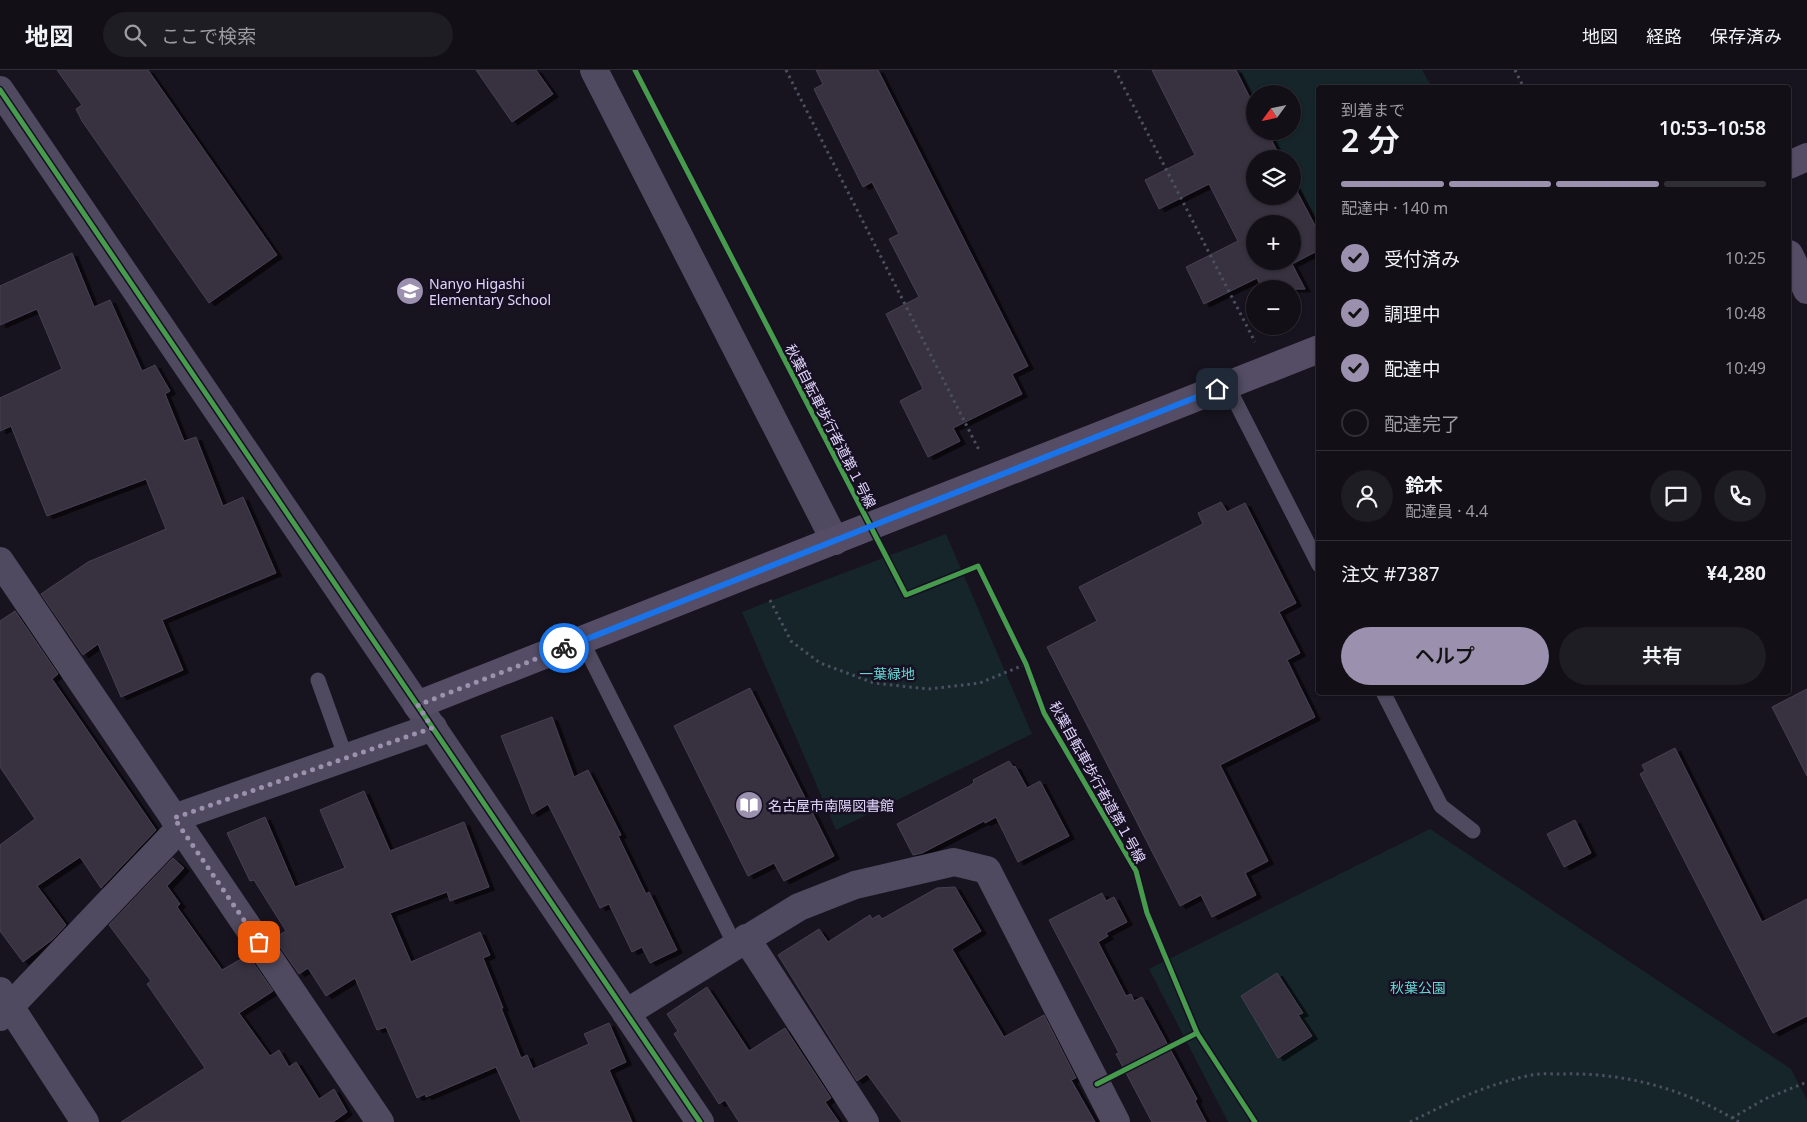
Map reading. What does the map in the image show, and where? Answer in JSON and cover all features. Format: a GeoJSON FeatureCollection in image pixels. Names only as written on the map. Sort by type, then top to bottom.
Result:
{"type":"FeatureCollection","features":[{"type":"Feature","properties":{"kind":"street"},"geometry":{"type":"LineString","coordinates":[[594,70],[835,541]]}},
{"type":"Feature","properties":{"kind":"street"},"geometry":{"type":"LineString","coordinates":[[0,90],[700,1122]]}},
{"type":"Feature","properties":{"kind":"street"},"geometry":{"type":"LineString","coordinates":[[1791,164],[1807,157]]}},
{"type":"Feature","properties":{"kind":"street"},"geometry":{"type":"LineString","coordinates":[[1791,258],[1807,290]]}},
{"type":"Feature","properties":{"kind":"street"},"geometry":{"type":"LineString","coordinates":[[418,705],[757,573],[1316,350]]}},
{"type":"Feature","properties":{"kind":"street"},"geometry":{"type":"LineString","coordinates":[[0,561],[380,1122]]}},
{"type":"Feature","properties":{"kind":"street"},"geometry":{"type":"LineString","coordinates":[[85,1122],[4,1005],[178,823],[346,758],[432,728]]}},
{"type":"Feature","properties":{"kind":"street"},"geometry":{"type":"LineString","coordinates":[[626,1013],[799,907],[855,885],[954,862],[986,870],[1116,1122]]}},
{"type":"Feature","properties":{"kind":"street"},"geometry":{"type":"LineString","coordinates":[[740,942],[866,1122]]}},
{"type":"Feature","properties":{"kind":"lane"},"geometry":{"type":"LineString","coordinates":[[1227,385],[1316,559]]}},
{"type":"Feature","properties":{"kind":"lane"},"geometry":{"type":"LineString","coordinates":[[582,641],[740,942]]}},
{"type":"Feature","properties":{"kind":"lane"},"geometry":{"type":"LineString","coordinates":[[318,680],[346,758]]}},
{"type":"Feature","properties":{"kind":"lane"},"geometry":{"type":"LineString","coordinates":[[1385,695],[1441,806],[1473,831]]}},
{"type":"Feature","properties":{"kind":"path"},"geometry":{"type":"LineString","coordinates":[[786,70],[983,458]]}},
{"type":"Feature","properties":{"kind":"path"},"geometry":{"type":"LineString","coordinates":[[1115,70],[1257,348]]}},
{"type":"Feature","properties":{"kind":"path"},"geometry":{"type":"LineString","coordinates":[[1515,70],[1522,85]]}},
{"type":"Feature","properties":{"kind":"path"},"geometry":{"type":"LineString","coordinates":[[757,573],[791,641],[820,662],[874,683],[928,690],[980,683],[1026,664]]}},
{"type":"Feature","properties":{"kind":"path"},"geometry":{"type":"LineString","coordinates":[[1097,1084],[1196,1034]]}},
{"type":"Feature","properties":{"kind":"path"},"geometry":{"type":"LineString","coordinates":[[1410,1122],[1484,1087],[1529,1075],[1579,1074],[1624,1078],[1669,1088],[1716,1108],[1739,1122]]}},
{"type":"Feature","properties":{"kind":"path"},"geometry":{"type":"LineString","coordinates":[[1732,1118],[1766,1099],[1807,1082]]}},
{"type":"Feature","properties":{"kind":"green space"},"geometry":{"type":"Polygon","coordinates":[[[1239,70],[1422,70],[1431,85],[1316,85],[1316,219],[1301,190],[1301,150],[1280,150],[1274,140],[1301,140],[1301,85],[1247,85],[1239,70]]]}},
{"type":"Feature","properties":{"kind":"green space","name":"一葉緑地"},"geometry":{"type":"Polygon","coordinates":[[[946,534],[1032,734],[836,830],[742,612],[946,534]]]}},
{"type":"Feature","properties":{"kind":"green space","name":"秋葉公園"},"geometry":{"type":"Polygon","coordinates":[[[1430,829],[1791,1069],[1807,1100],[1807,1122],[1228,1122],[1149,969],[1430,829]]]}},
{"type":"Feature","properties":{"kind":"building"},"geometry":{"type":"Polygon","coordinates":[[[57,70],[148,70],[277,255],[209,303],[82,121],[76,109],[82,105],[57,70]]]}},
{"type":"Feature","properties":{"kind":"building"},"geometry":{"type":"Polygon","coordinates":[[[476,70],[536,70],[553,94],[512,122],[476,70]]]}},
{"type":"Feature","properties":{"kind":"building"},"geometry":{"type":"Polygon","coordinates":[[[816,70],[878,70],[1028,366],[1012,374],[1022,394],[953,428],[960,441],[928,457],[900,401],[923,389],[886,314],[919,297],[889,239],[899,234],[872,182],[863,187],[814,89],[823,84],[816,70]]]}},
{"type":"Feature","properties":{"kind":"building"},"geometry":{"type":"Polygon","coordinates":[[[1152,70],[1236,70],[1246,90],[1246,140],[1272,140],[1276,150],[1246,150],[1246,205],[1301,205],[1301,199],[1316,227],[1316,252],[1301,259],[1301,215],[1246,215],[1246,270],[1295,270],[1300,280],[1258,280],[1257,278],[1246,280],[1246,283],[1204,304],[1186,267],[1238,241],[1209,184],[1159,209],[1145,180],[1195,155],[1152,70]]]}},
{"type":"Feature","properties":{"kind":"building"},"geometry":{"type":"Polygon","coordinates":[[[72,253],[94,307],[110,300],[142,371],[155,365],[170,391],[165,394],[184,441],[196,437],[223,506],[243,497],[276,573],[162,620],[183,670],[121,697],[98,644],[83,655],[41,594],[88,562],[166,529],[146,479],[47,516],[11,426],[0,431],[0,398],[62,369],[37,309],[0,325],[0,286],[72,253]]]}},
{"type":"Feature","properties":{"kind":"building"},"geometry":{"type":"Polygon","coordinates":[[[1221,502],[1227,512],[1245,503],[1296,603],[1279,612],[1300,653],[1287,660],[1315,717],[1220,765],[1268,861],[1245,873],[1256,895],[1212,917],[1201,895],[1180,906],[1047,647],[1097,621],[1079,587],[1203,524],[1198,513],[1221,502]]]}},
{"type":"Feature","properties":{"kind":"building"},"geometry":{"type":"Polygon","coordinates":[[[15,611],[58,674],[52,679],[156,830],[101,888],[80,857],[37,886],[66,925],[53,939],[23,962],[0,931],[0,845],[35,819],[0,767],[0,621],[15,611]]]}},
{"type":"Feature","properties":{"kind":"building"},"geometry":{"type":"Polygon","coordinates":[[[750,688],[834,856],[784,881],[774,863],[748,876],[674,726],[750,688]]]}},
{"type":"Feature","properties":{"kind":"building"},"geometry":{"type":"Polygon","coordinates":[[[1807,689],[1807,776],[1772,707],[1807,689]]]}},
{"type":"Feature","properties":{"kind":"building"},"geometry":{"type":"Polygon","coordinates":[[[552,717],[574,777],[588,770],[621,835],[618,836],[646,894],[649,892],[677,950],[650,963],[642,947],[632,952],[609,904],[600,908],[548,804],[532,814],[501,736],[552,717]]]}},
{"type":"Feature","properties":{"kind":"building"},"geometry":{"type":"Polygon","coordinates":[[[1675,748],[1762,922],[1807,899],[1807,1016],[1773,1033],[1640,774],[1645,771],[1642,765],[1675,748]]]}},
{"type":"Feature","properties":{"kind":"building"},"geometry":{"type":"Polygon","coordinates":[[[1009,761],[1013,767],[1015,766],[1027,788],[1040,781],[1069,836],[1018,862],[996,817],[985,823],[984,821],[922,853],[913,855],[897,824],[971,785],[974,782],[973,780],[1009,761]]]}},
{"type":"Feature","properties":{"kind":"building"},"geometry":{"type":"Polygon","coordinates":[[[364,791],[390,851],[464,822],[489,887],[450,901],[447,892],[390,913],[411,962],[480,932],[490,955],[483,958],[503,1008],[501,1008],[521,1058],[527,1055],[533,1069],[589,1044],[584,1034],[609,1023],[626,1062],[609,1070],[632,1122],[521,1122],[496,1067],[426,1097],[425,1094],[417,1098],[386,1027],[377,1030],[355,978],[326,996],[308,968],[299,974],[274,938],[286,931],[254,880],[250,881],[227,833],[265,817],[295,887],[345,868],[320,810],[364,791]]]}},
{"type":"Feature","properties":{"kind":"building"},"geometry":{"type":"Polygon","coordinates":[[[1575,820],[1591,853],[1564,867],[1547,834],[1575,820]]]}},
{"type":"Feature","properties":{"kind":"building"},"geometry":{"type":"Polygon","coordinates":[[[173,858],[184,868],[167,886],[180,904],[177,907],[222,970],[248,955],[273,991],[239,1013],[270,1056],[279,1050],[289,1067],[296,1062],[319,1099],[334,1089],[347,1112],[333,1122],[121,1122],[205,1068],[147,984],[151,981],[109,925],[173,858]]]}},
{"type":"Feature","properties":{"kind":"building"},"geometry":{"type":"Polygon","coordinates":[[[955,887],[981,931],[952,949],[1004,1037],[1044,1015],[1076,1078],[1071,1080],[1095,1122],[902,1122],[867,1074],[857,1081],[778,955],[819,929],[828,942],[870,915],[872,919],[879,915],[882,919],[937,888],[955,887]]]}},
{"type":"Feature","properties":{"kind":"building"},"geometry":{"type":"Polygon","coordinates":[[[1102,893],[1106,901],[1114,897],[1127,922],[1106,933],[1108,936],[1098,942],[1126,996],[1131,994],[1134,1001],[1142,997],[1197,1099],[1195,1101],[1206,1122],[1152,1122],[1116,1054],[1119,1053],[1049,920],[1102,893]]]}},
{"type":"Feature","properties":{"kind":"building"},"geometry":{"type":"Polygon","coordinates":[[[1277,973],[1303,1013],[1298,1015],[1312,1036],[1278,1058],[1241,996],[1277,973]]]}},
{"type":"Feature","properties":{"kind":"building"},"geometry":{"type":"Polygon","coordinates":[[[707,987],[749,1051],[785,1028],[831,1098],[825,1102],[839,1122],[739,1122],[725,1100],[719,1104],[674,1034],[678,1031],[667,1014],[707,987]]]}},
{"type":"Feature","properties":{"kind":"cycle path","name":"秋葉自転車歩行者道第１号線"},"geometry":{"type":"LineString","coordinates":[[635,70],[906,595],[978,566],[1026,664],[1044,713],[1136,871],[1147,913],[1197,1033],[1255,1122]]}},
{"type":"Feature","properties":{"kind":"cycle path"},"geometry":{"type":"LineString","coordinates":[[0,90],[700,1122]]}},
{"type":"Feature","properties":{"kind":"cycle path"},"geometry":{"type":"LineString","coordinates":[[1097,1084],[1197,1033]]}},
{"type":"Feature","properties":{"kind":"way so far"},"geometry":{"type":"LineString","coordinates":[[259,942],[174,818],[432,728],[418,705],[564,648]]}},
{"type":"Feature","properties":{"kind":"place","name":"Nanyo Higashi Elementary School"},"geometry":{"type":"Point","coordinates":[410,291]}},
{"type":"Feature","properties":{"kind":"place","name":"名古屋市南陽図書館"},"geometry":{"type":"Point","coordinates":[749,805]}},
{"type":"Feature","properties":{"kind":"route"},"geometry":{"type":"LineString","coordinates":[[564,648],[1217,389]]}}]}
